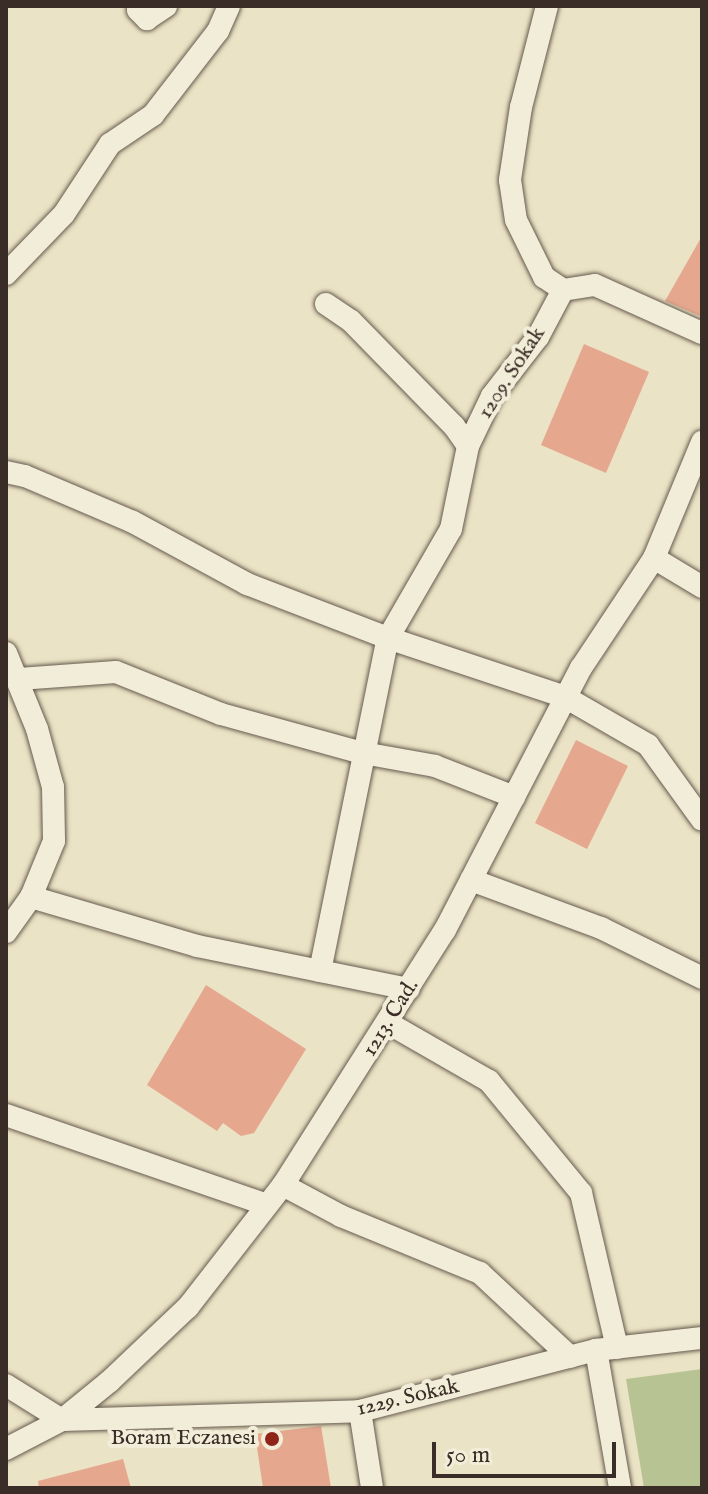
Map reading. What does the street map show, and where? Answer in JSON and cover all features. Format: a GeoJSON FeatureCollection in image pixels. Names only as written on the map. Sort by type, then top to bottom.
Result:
{"type":"FeatureCollection","features":[{"type":"Feature","properties":{"kind":"street"},"geometry":{"type":"LineString","coordinates":[[140,6],[138,10],[147,19],[166,6]]}},
{"type":"Feature","properties":{"kind":"street"},"geometry":{"type":"LineString","coordinates":[[6,274],[64,214],[110,144],[153,115],[218,31],[229,6]]}},
{"type":"Feature","properties":{"kind":"street"},"geometry":{"type":"LineString","coordinates":[[547,6],[521,107],[510,180],[516,220],[544,277],[563,290],[595,285],[702,333]]}},
{"type":"Feature","properties":{"kind":"street","name":"1209. Sokak"},"geometry":{"type":"LineString","coordinates":[[320,971],[388,638],[451,529],[468,446],[492,396],[538,337],[563,290]]}},
{"type":"Feature","properties":{"kind":"street"},"geometry":{"type":"LineString","coordinates":[[326,304],[351,321],[454,426],[468,446]]}},
{"type":"Feature","properties":{"kind":"street","name":"1213. Cad."},"geometry":{"type":"LineString","coordinates":[[6,1449],[62,1420],[110,1381],[188,1307],[283,1185],[409,989],[471,880],[581,668],[654,558],[702,442]]}},
{"type":"Feature","properties":{"kind":"street"},"geometry":{"type":"LineString","coordinates":[[6,472],[25,476],[133,522],[247,584],[388,638],[565,697],[648,745],[702,820]]}},
{"type":"Feature","properties":{"kind":"street"},"geometry":{"type":"LineString","coordinates":[[654,558],[702,587]]}},
{"type":"Feature","properties":{"kind":"street"},"geometry":{"type":"LineString","coordinates":[[6,653],[19,679],[53,787],[54,841],[31,897],[6,932]]}},
{"type":"Feature","properties":{"kind":"street"},"geometry":{"type":"LineString","coordinates":[[19,679],[116,672],[221,714],[363,753],[435,766],[514,797]]}},
{"type":"Feature","properties":{"kind":"street"},"geometry":{"type":"LineString","coordinates":[[471,880],[601,928],[702,978]]}},
{"type":"Feature","properties":{"kind":"street"},"geometry":{"type":"LineString","coordinates":[[31,897],[197,946],[409,989]]}},
{"type":"Feature","properties":{"kind":"street"},"geometry":{"type":"LineString","coordinates":[[388,1023],[489,1081],[581,1193],[607,1349],[620,1488]]}},
{"type":"Feature","properties":{"kind":"street"},"geometry":{"type":"LineString","coordinates":[[6,1115],[267,1205]]}},
{"type":"Feature","properties":{"kind":"street"},"geometry":{"type":"LineString","coordinates":[[283,1185],[341,1216],[480,1273],[570,1357]]}},
{"type":"Feature","properties":{"kind":"street","name":"1229. Sokak"},"geometry":{"type":"LineString","coordinates":[[62,1420],[360,1411],[607,1349],[702,1338]]}},
{"type":"Feature","properties":{"kind":"street"},"geometry":{"type":"LineString","coordinates":[[6,1385],[62,1420]]}},
{"type":"Feature","properties":{"kind":"street"},"geometry":{"type":"LineString","coordinates":[[360,1411],[372,1488]]}},
{"type":"Feature","properties":{"kind":"green space"},"geometry":{"type":"Polygon","coordinates":[[[702,1369],[702,1488],[644,1488],[626,1379],[702,1369]]]}},
{"type":"Feature","properties":{"kind":"building"},"geometry":{"type":"Polygon","coordinates":[[[702,236],[702,317],[665,301],[702,236]]]}},
{"type":"Feature","properties":{"kind":"building"},"geometry":{"type":"Polygon","coordinates":[[[584,344],[649,372],[606,473],[541,445],[584,344]]]}},
{"type":"Feature","properties":{"kind":"building"},"geometry":{"type":"Polygon","coordinates":[[[576,740],[628,766],[587,849],[535,823],[576,740]]]}},
{"type":"Feature","properties":{"kind":"building"},"geometry":{"type":"Polygon","coordinates":[[[206,985],[306,1049],[254,1133],[241,1136],[223,1123],[217,1131],[147,1085],[206,985]]]}},
{"type":"Feature","properties":{"kind":"building"},"geometry":{"type":"Polygon","coordinates":[[[321,1426],[331,1488],[263,1488],[255,1434],[321,1426]]]}},
{"type":"Feature","properties":{"kind":"building"},"geometry":{"type":"Polygon","coordinates":[[[123,1459],[131,1488],[39,1488],[38,1481],[123,1459]]]}},
{"type":"Feature","properties":{"kind":"place","name":"Boram Eczanesi"},"geometry":{"type":"Point","coordinates":[272,1439]}}]}
